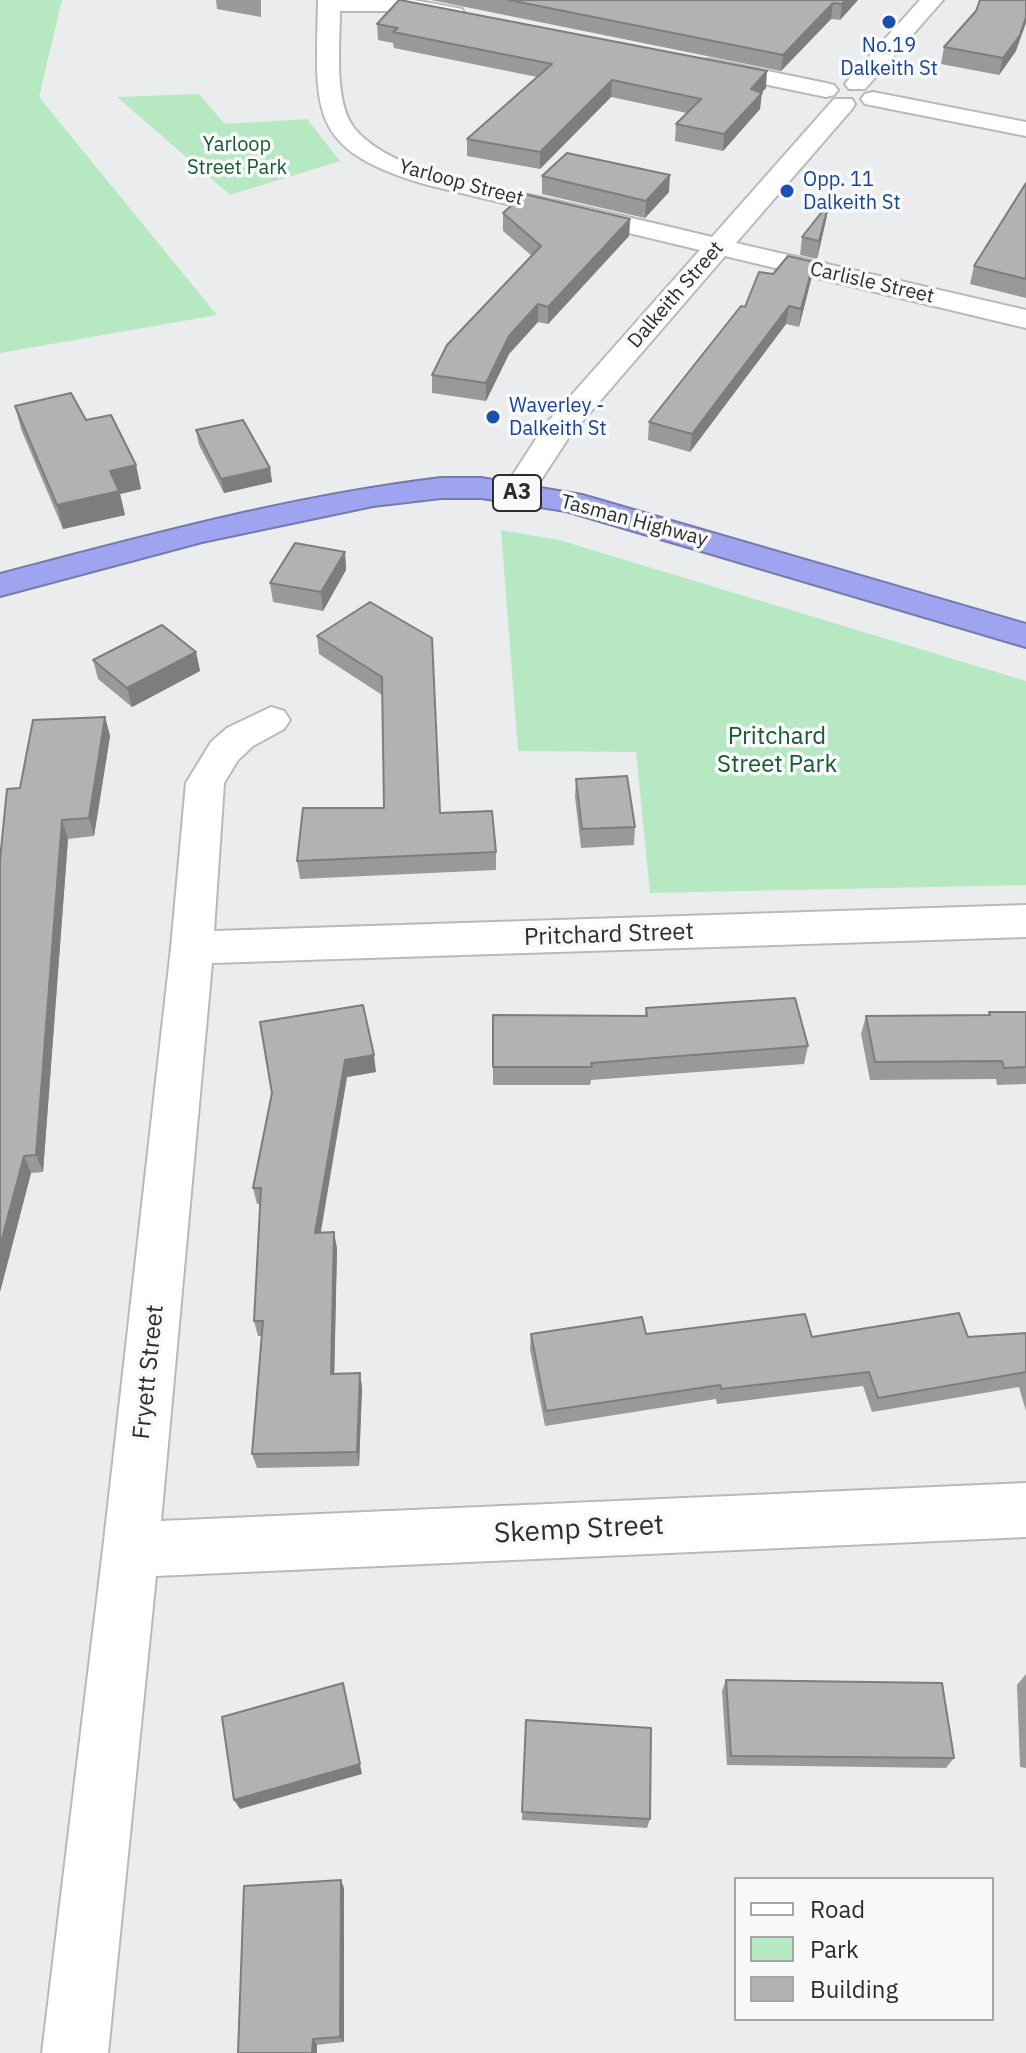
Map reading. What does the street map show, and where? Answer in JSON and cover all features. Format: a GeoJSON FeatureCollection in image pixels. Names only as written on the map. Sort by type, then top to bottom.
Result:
{"type":"FeatureCollection","features":[{"type":"Feature","properties":{"kind":"highway","name":"Tasman Highway"},"geometry":{"type":"LineString","coordinates":[[0,585],[198,533],[373,496],[441,488],[481,488],[570,502],[1026,636]]}},
{"type":"Feature","properties":{"kind":"street","name":"Dalkeith Street"},"geometry":{"type":"LineString","coordinates":[[517,493],[556,432],[932,0]]}},
{"type":"Feature","properties":{"kind":"street"},"geometry":{"type":"LineString","coordinates":[[329,2],[398,4],[475,19]]}},
{"type":"Feature","properties":{"kind":"street","name":"Yarloop Street"},"geometry":{"type":"LineString","coordinates":[[329,2],[336,121],[372,154],[397,167],[431,178],[718,246]]}},
{"type":"Feature","properties":{"kind":"street"},"geometry":{"type":"LineString","coordinates":[[687,62],[1026,129]]}},
{"type":"Feature","properties":{"kind":"street","name":"Carlisle Street"},"geometry":{"type":"LineString","coordinates":[[718,246],[1026,319]]}},
{"type":"Feature","properties":{"kind":"street","name":"Fryett Street"},"geometry":{"type":"LineString","coordinates":[[75,2053],[131,1550],[192,948],[205,783],[224,751],[240,737],[271,720]]}},
{"type":"Feature","properties":{"kind":"street","name":"Pritchard Street"},"geometry":{"type":"LineString","coordinates":[[192,948],[1026,921]]}},
{"type":"Feature","properties":{"kind":"street","name":"Skemp Street"},"geometry":{"type":"LineString","coordinates":[[131,1550],[1026,1510]]}},
{"type":"Feature","properties":{"kind":"green space"},"geometry":{"type":"Polygon","coordinates":[[[0,0],[62,0],[39,97],[217,315],[0,353],[0,0]]]}},
{"type":"Feature","properties":{"kind":"green space","name":"Yarloop Street Park"},"geometry":{"type":"Polygon","coordinates":[[[199,94],[225,124],[307,119],[340,161],[230,195],[117,97],[199,94]]]}},
{"type":"Feature","properties":{"kind":"green space","name":"Pritchard Street Park"},"geometry":{"type":"Polygon","coordinates":[[[501,530],[559,540],[1026,681],[1026,885],[650,893],[636,752],[518,751],[501,530]]]}},
{"type":"Feature","properties":{"kind":"building"},"geometry":{"type":"Polygon","coordinates":[[[399,0],[767,71],[751,89],[762,93],[724,134],[676,124],[701,99],[612,80],[540,152],[467,139],[552,64],[393,32],[398,28],[377,24],[399,0]]]}},
{"type":"Feature","properties":{"kind":"building"},"geometry":{"type":"Polygon","coordinates":[[[509,0],[846,0],[842,4],[833,3],[783,55],[509,0]]]}},
{"type":"Feature","properties":{"kind":"building"},"geometry":{"type":"Polygon","coordinates":[[[980,0],[1026,0],[1026,17],[1020,35],[1003,58],[944,47],[976,11],[980,0]]]}},
{"type":"Feature","properties":{"kind":"building"},"geometry":{"type":"Polygon","coordinates":[[[567,153],[670,175],[646,201],[542,176],[567,153]]]}},
{"type":"Feature","properties":{"kind":"building"},"geometry":{"type":"Polygon","coordinates":[[[1026,183],[1026,279],[974,266],[1026,183]]]}},
{"type":"Feature","properties":{"kind":"building"},"geometry":{"type":"Polygon","coordinates":[[[524,194],[630,219],[548,307],[538,304],[509,336],[486,383],[432,375],[447,345],[541,246],[503,213],[524,194]]]}},
{"type":"Feature","properties":{"kind":"building"},"geometry":{"type":"Polygon","coordinates":[[[829,203],[819,241],[802,237],[829,203]]]}},
{"type":"Feature","properties":{"kind":"building"},"geometry":{"type":"Polygon","coordinates":[[[788,256],[814,262],[801,309],[789,306],[692,434],[649,422],[741,306],[745,307],[759,272],[773,274],[788,256]]]}},
{"type":"Feature","properties":{"kind":"building"},"geometry":{"type":"Polygon","coordinates":[[[71,393],[86,420],[111,415],[136,465],[110,471],[119,491],[57,505],[15,406],[71,393]]]}},
{"type":"Feature","properties":{"kind":"building"},"geometry":{"type":"Polygon","coordinates":[[[243,420],[270,468],[221,479],[196,430],[243,420]]]}},
{"type":"Feature","properties":{"kind":"building"},"geometry":{"type":"Polygon","coordinates":[[[295,543],[345,552],[321,592],[270,583],[295,543]]]}},
{"type":"Feature","properties":{"kind":"building"},"geometry":{"type":"Polygon","coordinates":[[[370,602],[432,638],[440,813],[492,811],[496,852],[297,861],[303,808],[384,808],[382,677],[317,636],[370,602]]]}},
{"type":"Feature","properties":{"kind":"building"},"geometry":{"type":"Polygon","coordinates":[[[162,625],[196,652],[127,688],[93,660],[162,625]]]}},
{"type":"Feature","properties":{"kind":"building"},"geometry":{"type":"Polygon","coordinates":[[[105,717],[89,818],[62,820],[36,1155],[24,1156],[0,1246],[0,860],[7,789],[20,788],[33,720],[105,717]]]}},
{"type":"Feature","properties":{"kind":"building"},"geometry":{"type":"Polygon","coordinates":[[[627,776],[635,827],[582,829],[576,779],[627,776]]]}},
{"type":"Feature","properties":{"kind":"building"},"geometry":{"type":"Polygon","coordinates":[[[795,998],[808,1046],[591,1063],[592,1067],[493,1067],[493,1015],[647,1016],[646,1008],[795,998]]]}},
{"type":"Feature","properties":{"kind":"building"},"geometry":{"type":"Polygon","coordinates":[[[363,1005],[374,1055],[345,1060],[315,1233],[334,1232],[331,1374],[360,1373],[357,1452],[252,1454],[263,1321],[254,1321],[261,1188],[253,1188],[272,1093],[260,1022],[363,1005]]]}},
{"type":"Feature","properties":{"kind":"building"},"geometry":{"type":"Polygon","coordinates":[[[989,1012],[1026,1012],[1026,1067],[1004,1068],[1002,1061],[875,1062],[866,1016],[990,1015],[989,1012]]]}},
{"type":"Feature","properties":{"kind":"building"},"geometry":{"type":"Polygon","coordinates":[[[959,1313],[968,1337],[1026,1333],[1026,1372],[878,1398],[869,1372],[721,1389],[720,1385],[546,1411],[531,1334],[642,1317],[646,1334],[805,1314],[812,1337],[959,1313]]]}},
{"type":"Feature","properties":{"kind":"building"},"geometry":{"type":"Polygon","coordinates":[[[726,1680],[942,1683],[954,1758],[731,1756],[726,1680]]]}},
{"type":"Feature","properties":{"kind":"building"},"geometry":{"type":"Polygon","coordinates":[[[343,1683],[360,1764],[234,1800],[222,1717],[343,1683]]]}},
{"type":"Feature","properties":{"kind":"building"},"geometry":{"type":"Polygon","coordinates":[[[526,1720],[651,1728],[650,1819],[522,1812],[526,1720]]]}},
{"type":"Feature","properties":{"kind":"building"},"geometry":{"type":"Polygon","coordinates":[[[341,1880],[340,2037],[313,2039],[312,2053],[238,2053],[244,1886],[341,1880]]]}},
{"type":"Feature","properties":{"kind":"place","name":"No.19 Dalkeith St"},"geometry":{"type":"Point","coordinates":[889,22]}},
{"type":"Feature","properties":{"kind":"place","name":"Opp. 11 Dalkeith St"},"geometry":{"type":"Point","coordinates":[787,191]}},
{"type":"Feature","properties":{"kind":"place","name":"Waverley - Dalkeith St"},"geometry":{"type":"Point","coordinates":[493,417]}}]}
